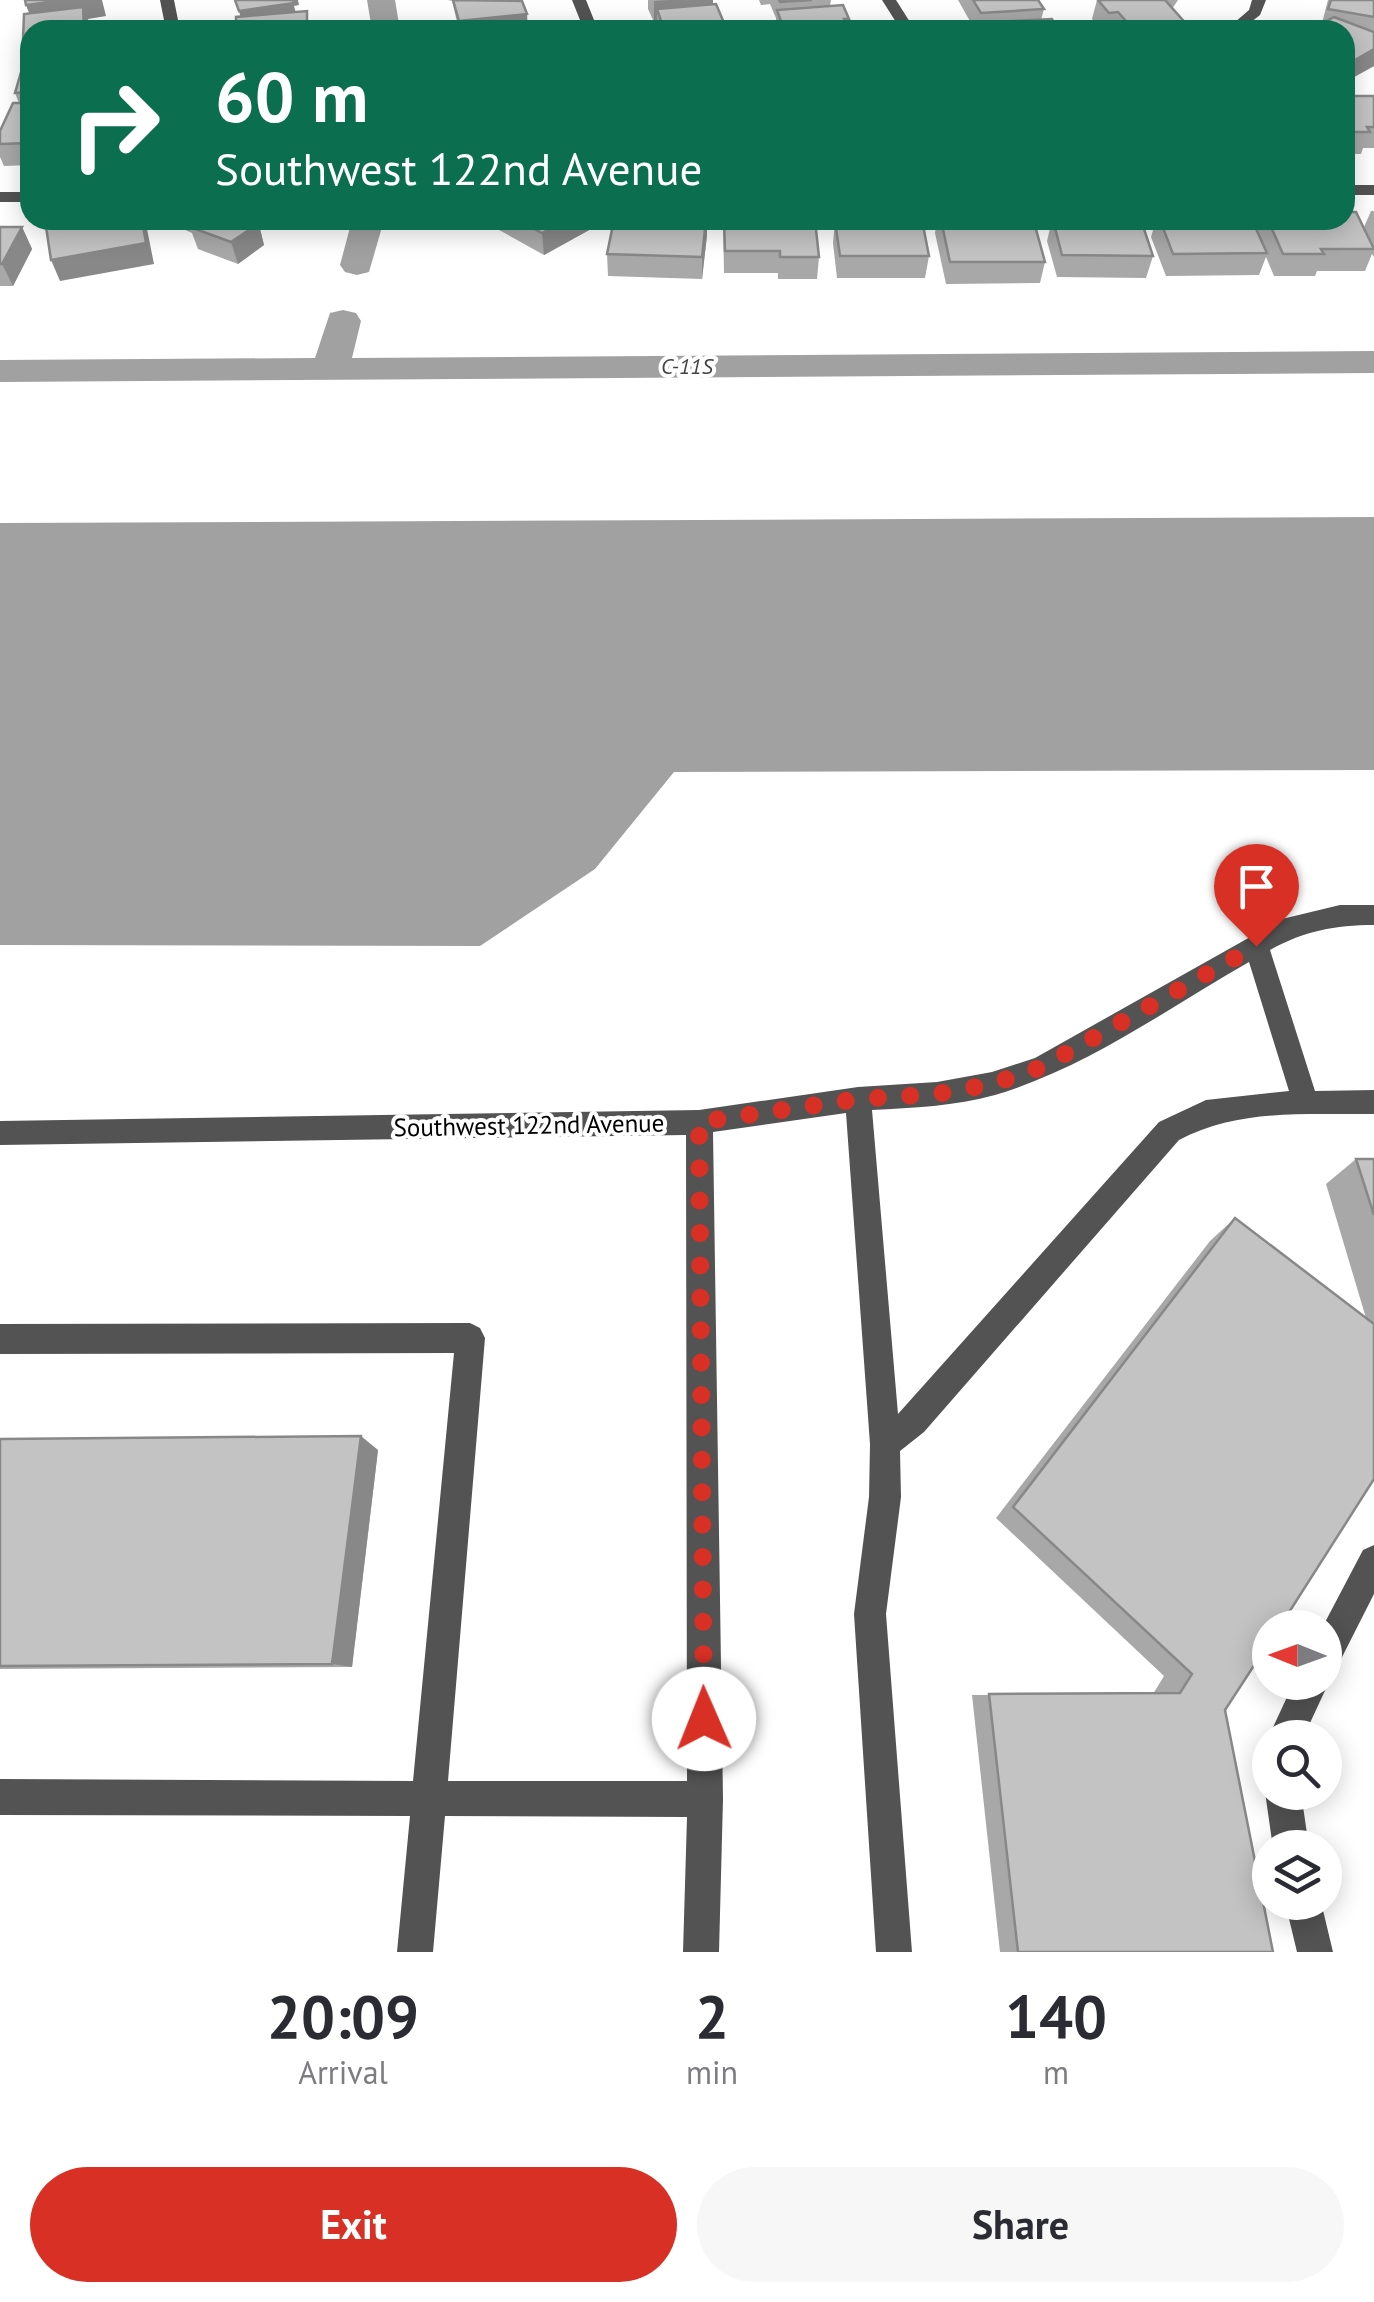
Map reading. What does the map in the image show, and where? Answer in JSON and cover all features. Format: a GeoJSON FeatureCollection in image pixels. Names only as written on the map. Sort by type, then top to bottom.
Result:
{"type":"FeatureCollection","features":[{"type":"Feature","properties":{"kind":"street"},"geometry":{"type":"LineString","coordinates":[[1245,20],[1255,12],[1259,0]]}},
{"type":"Feature","properties":{"kind":"street","name":"Southwest 122nd Avenue"},"geometry":{"type":"LineString","coordinates":[[0,1133],[699,1122],[858,1099],[937,1094],[992,1084],[1042,1067],[1292,926],[1340,915],[1374,915]]}},
{"type":"Feature","properties":{"kind":"street"},"geometry":{"type":"LineString","coordinates":[[1256,946],[1306,1104]]}},
{"type":"Feature","properties":{"kind":"street"},"geometry":{"type":"LineString","coordinates":[[858,1099],[885,1444],[885,1497],[870,1614],[894,1952]]}},
{"type":"Feature","properties":{"kind":"street"},"geometry":{"type":"LineString","coordinates":[[885,1444],[914,1421],[1168,1132],[1206,1112],[1256,1104],[1374,1102]]}},
{"type":"Feature","properties":{"kind":"street"},"geometry":{"type":"LineString","coordinates":[[699,1122],[705,1798],[701,1952]]}},
{"type":"Feature","properties":{"kind":"street"},"geometry":{"type":"LineString","coordinates":[[0,1339],[470,1338],[415,1952]]}},
{"type":"Feature","properties":{"kind":"street"},"geometry":{"type":"LineString","coordinates":[[1342,1619],[1374,1561]]}},
{"type":"Feature","properties":{"kind":"street"},"geometry":{"type":"LineString","coordinates":[[0,1797],[705,1798]]}},
{"type":"Feature","properties":{"kind":"street"},"geometry":{"type":"LineString","coordinates":[[1308,1920],[1315,1952]]}},
{"type":"Feature","properties":{"kind":"shaded area"},"geometry":{"type":"Polygon","coordinates":[[[1374,517],[1374,770],[674,772],[595,869],[480,946],[0,945],[0,523],[1374,517]]]}},
{"type":"Feature","properties":{"kind":"building"},"geometry":{"type":"Polygon","coordinates":[[[25,0],[66,0],[26,5],[25,0]]]}},
{"type":"Feature","properties":{"kind":"building"},"geometry":{"type":"Polygon","coordinates":[[[235,0],[293,0],[294,3],[239,11],[235,0]]]}},
{"type":"Feature","properties":{"kind":"building"},"geometry":{"type":"Polygon","coordinates":[[[453,0],[522,1],[527,14],[469,20],[459,20],[453,0]]]}},
{"type":"Feature","properties":{"kind":"building"},"geometry":{"type":"Polygon","coordinates":[[[973,0],[1038,0],[1044,9],[981,13],[973,0]]]}},
{"type":"Feature","properties":{"kind":"building"},"geometry":{"type":"Polygon","coordinates":[[[1098,0],[1165,0],[1183,20],[1125,20],[1118,12],[1109,13],[1098,0]]]}},
{"type":"Feature","properties":{"kind":"building"},"geometry":{"type":"Polygon","coordinates":[[[1331,0],[1374,0],[1374,17],[1328,9],[1331,0]]]}},
{"type":"Feature","properties":{"kind":"building"},"geometry":{"type":"Polygon","coordinates":[[[716,4],[723,20],[661,20],[657,9],[716,4]]]}},
{"type":"Feature","properties":{"kind":"building"},"geometry":{"type":"Polygon","coordinates":[[[843,5],[849,19],[781,20],[777,10],[843,5]]]}},
{"type":"Feature","properties":{"kind":"building"},"geometry":{"type":"Polygon","coordinates":[[[83,7],[84,20],[24,20],[24,14],[83,7]]]}},
{"type":"Feature","properties":{"kind":"building"},"geometry":{"type":"Polygon","coordinates":[[[307,11],[307,20],[236,17],[307,11]]]}},
{"type":"Feature","properties":{"kind":"building"},"geometry":{"type":"Polygon","coordinates":[[[1355,25],[1374,32],[1374,49],[1355,60],[1355,25]]]}},
{"type":"Feature","properties":{"kind":"building"},"geometry":{"type":"Polygon","coordinates":[[[1355,96],[1374,96],[1374,127],[1367,127],[1370,132],[1355,132],[1355,96]]]}},
{"type":"Feature","properties":{"kind":"building"},"geometry":{"type":"Polygon","coordinates":[[[13,103],[20,103],[20,143],[0,144],[0,131],[13,103]]]}},
{"type":"Feature","properties":{"kind":"building"},"geometry":{"type":"Polygon","coordinates":[[[1355,212],[1374,249],[1321,249],[1324,254],[1283,254],[1272,230],[1355,230],[1355,212]]]}},
{"type":"Feature","properties":{"kind":"building"},"geometry":{"type":"Polygon","coordinates":[[[0,227],[20,227],[2,264],[0,227]]]}},
{"type":"Feature","properties":{"kind":"building"},"geometry":{"type":"Polygon","coordinates":[[[46,230],[144,230],[146,243],[51,260],[46,230]]]}},
{"type":"Feature","properties":{"kind":"building"},"geometry":{"type":"Polygon","coordinates":[[[198,230],[249,230],[231,242],[198,230]]]}},
{"type":"Feature","properties":{"kind":"building"},"geometry":{"type":"Polygon","coordinates":[[[612,230],[705,230],[702,257],[607,254],[612,230]]]}},
{"type":"Feature","properties":{"kind":"building"},"geometry":{"type":"Polygon","coordinates":[[[724,230],[816,230],[819,257],[780,257],[780,251],[725,251],[724,230]]]}},
{"type":"Feature","properties":{"kind":"building"},"geometry":{"type":"Polygon","coordinates":[[[836,230],[924,230],[929,256],[840,256],[836,230]]]}},
{"type":"Feature","properties":{"kind":"building"},"geometry":{"type":"Polygon","coordinates":[[[943,230],[1036,230],[1045,262],[950,262],[943,230]]]}},
{"type":"Feature","properties":{"kind":"building"},"geometry":{"type":"Polygon","coordinates":[[[1056,230],[1144,230],[1153,256],[1062,255],[1056,230]]]}},
{"type":"Feature","properties":{"kind":"building"},"geometry":{"type":"Polygon","coordinates":[[[1164,230],[1257,230],[1267,253],[1173,254],[1164,230]]]}},
{"type":"Feature","properties":{"kind":"building"},"geometry":{"type":"Polygon","coordinates":[[[1356,1159],[1374,1159],[1374,1215],[1356,1159]]]}},
{"type":"Feature","properties":{"kind":"building"},"geometry":{"type":"Polygon","coordinates":[[[1235,1218],[1374,1324],[1374,1479],[1290,1610],[1252,1610],[1252,1669],[1225,1710],[1252,1846],[1252,1920],[1267,1920],[1273,1952],[1018,1952],[989,1694],[1180,1693],[1192,1674],[1013,1507],[1235,1218]]]}},
{"type":"Feature","properties":{"kind":"building"},"geometry":{"type":"Polygon","coordinates":[[[361,1436],[332,1664],[0,1666],[0,1439],[361,1436]]]}},
{"type":"Feature","properties":{"kind":"waterway"},"geometry":{"type":"LineString","coordinates":[[381,0],[384,20]]}},
{"type":"Feature","properties":{"kind":"waterway"},"geometry":{"type":"LineString","coordinates":[[357,265],[366,230]]}},
{"type":"Feature","properties":{"kind":"waterway"},"geometry":{"type":"LineString","coordinates":[[331,368],[343,321]]}},
{"type":"Feature","properties":{"kind":"waterway","name":"C-11S"},"geometry":{"type":"LineString","coordinates":[[0,371],[1374,362]]}},
{"type":"Feature","properties":{"kind":"route"},"geometry":{"type":"LineString","coordinates":[[704,1719],[699,1122],[992,1084],[1042,1067],[1102,1036],[1256,946]]}}]}
